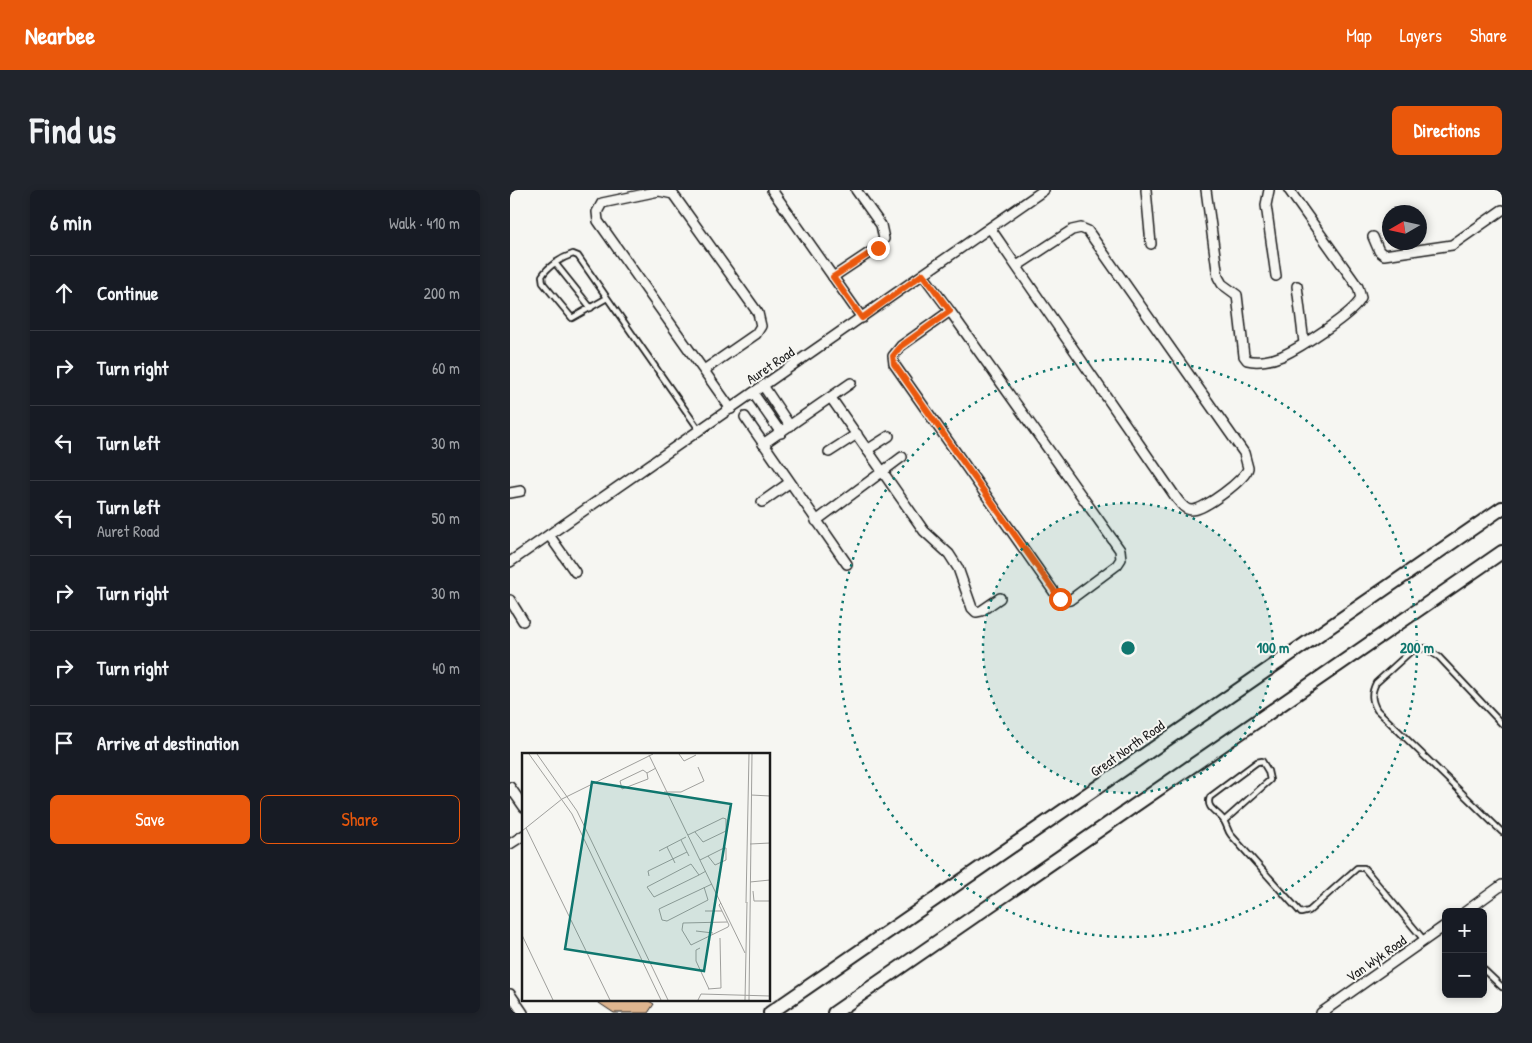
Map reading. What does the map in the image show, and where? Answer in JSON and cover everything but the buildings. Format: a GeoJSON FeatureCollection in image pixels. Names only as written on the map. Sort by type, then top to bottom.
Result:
{"type":"FeatureCollection","features":[{"type":"Feature","properties":{"kind":"main road","name":"Great North Road"},"geometry":{"type":"LineString","coordinates":[[770,1013],[1502,508]]}},
{"type":"Feature","properties":{"kind":"main road"},"geometry":{"type":"LineString","coordinates":[[834,1013],[1502,552]]}},
{"type":"Feature","properties":{"kind":"street"},"geometry":{"type":"LineString","coordinates":[[772,190],[862,318]]}},
{"type":"Feature","properties":{"kind":"street"},"geometry":{"type":"LineString","coordinates":[[833,277],[878,248],[884,239],[881,225],[856,190]]}},
{"type":"Feature","properties":{"kind":"street","name":"Auret Road"},"geometry":{"type":"LineString","coordinates":[[510,562],[764,387],[1044,190]]}},
{"type":"Feature","properties":{"kind":"street"},"geometry":{"type":"LineString","coordinates":[[1146,190],[1151,244]]}},
{"type":"Feature","properties":{"kind":"street"},"geometry":{"type":"LineString","coordinates":[[1206,190],[1218,277],[1222,284],[1237,295],[1245,358],[1250,361],[1277,358],[1304,343],[1355,308],[1360,301],[1361,293],[1289,190]]}},
{"type":"Feature","properties":{"kind":"street"},"geometry":{"type":"LineString","coordinates":[[1269,190],[1266,205],[1276,276]]}},
{"type":"Feature","properties":{"kind":"street"},"geometry":{"type":"LineString","coordinates":[[704,370],[756,334],[761,326],[758,313],[673,194],[659,191],[602,203],[597,212],[598,221],[731,409]]}},
{"type":"Feature","properties":{"kind":"street"},"geometry":{"type":"LineString","coordinates":[[1373,237],[1379,251],[1384,256],[1442,248],[1456,243],[1502,210]]}},
{"type":"Feature","properties":{"kind":"street"},"geometry":{"type":"LineString","coordinates":[[990,228],[1016,266],[1184,507],[1191,510],[1202,508],[1242,479],[1248,468],[1244,453],[1088,231],[1081,228],[1072,230],[1016,266]]}},
{"type":"Feature","properties":{"kind":"street"},"geometry":{"type":"LineString","coordinates":[[923,274],[950,311],[1121,552],[1121,559],[1117,565],[1070,600],[1063,601],[1054,592],[894,364],[893,356],[901,346],[950,311]]}},
{"type":"Feature","properties":{"kind":"street"},"geometry":{"type":"LineString","coordinates":[[1298,286],[1304,343]]}},
{"type":"Feature","properties":{"kind":"street"},"geometry":{"type":"LineString","coordinates":[[763,444],[851,383]]}},
{"type":"Feature","properties":{"kind":"street"},"geometry":{"type":"LineString","coordinates":[[764,387],[790,426]]}},
{"type":"Feature","properties":{"kind":"street"},"geometry":{"type":"LineString","coordinates":[[753,394],[781,433]]}},
{"type":"Feature","properties":{"kind":"street"},"geometry":{"type":"LineString","coordinates":[[831,398],[924,531],[954,561],[972,608],[976,612],[981,611],[1000,598]]}},
{"type":"Feature","properties":{"kind":"street"},"geometry":{"type":"LineString","coordinates":[[745,417],[847,564]]}},
{"type":"Feature","properties":{"kind":"street"},"geometry":{"type":"LineString","coordinates":[[829,452],[857,434]]}},
{"type":"Feature","properties":{"kind":"street"},"geometry":{"type":"LineString","coordinates":[[868,450],[889,436]]}},
{"type":"Feature","properties":{"kind":"street"},"geometry":{"type":"LineString","coordinates":[[816,521],[902,457]]}},
{"type":"Feature","properties":{"kind":"street"},"geometry":{"type":"LineString","coordinates":[[762,502],[789,483]]}},
{"type":"Feature","properties":{"kind":"street"},"geometry":{"type":"LineString","coordinates":[[510,493],[521,491]]}},
{"type":"Feature","properties":{"kind":"street"},"geometry":{"type":"LineString","coordinates":[[549,535],[575,572]]}},
{"type":"Feature","properties":{"kind":"street"},"geometry":{"type":"LineString","coordinates":[[510,600],[523,621]]}},
{"type":"Feature","properties":{"kind":"street"},"geometry":{"type":"LineString","coordinates":[[510,787],[522,804]]}},
{"type":"Feature","properties":{"kind":"street"},"geometry":{"type":"LineString","coordinates":[[510,844],[522,836]]}},
{"type":"Feature","properties":{"kind":"street"},"geometry":{"type":"LineString","coordinates":[[1471,908],[1502,886]]}},
{"type":"Feature","properties":{"kind":"street","name":"Van Wyk Road"},"geometry":{"type":"LineString","coordinates":[[1321,1013],[1424,940],[1442,930]]}},
{"type":"Feature","properties":{"kind":"street"},"geometry":{"type":"LineString","coordinates":[[511,998],[523,1013]]}},
{"type":"Feature","properties":{"kind":"lane"},"geometry":{"type":"LineString","coordinates":[[607,298],[572,318],[543,283],[542,276],[555,263],[573,254],[578,256],[700,431]]}},
{"type":"Feature","properties":{"kind":"lane"},"geometry":{"type":"LineString","coordinates":[[555,263],[591,308]]}},
{"type":"Feature","properties":{"kind":"lane"},"geometry":{"type":"LineString","coordinates":[[1502,724],[1439,657],[1424,648],[1410,652],[1376,683],[1373,689],[1373,702],[1377,710],[1502,832]]}},
{"type":"Feature","properties":{"kind":"lane"},"geometry":{"type":"LineString","coordinates":[[1224,821],[1270,780],[1268,771],[1262,761],[1257,762],[1210,798],[1209,806],[1224,821],[1231,836],[1301,913],[1309,911],[1357,868],[1364,868],[1424,940]]}},
{"type":"Feature","properties":{"kind":"lane"},"geometry":{"type":"LineString","coordinates":[[1487,973],[1502,987]]}},
{"type":"Feature","properties":{"kind":"route"},"geometry":{"type":"LineString","coordinates":[[878,248],[833,277],[862,318],[923,274],[950,311],[901,346],[893,356],[894,364],[1060,599]]}}]}
